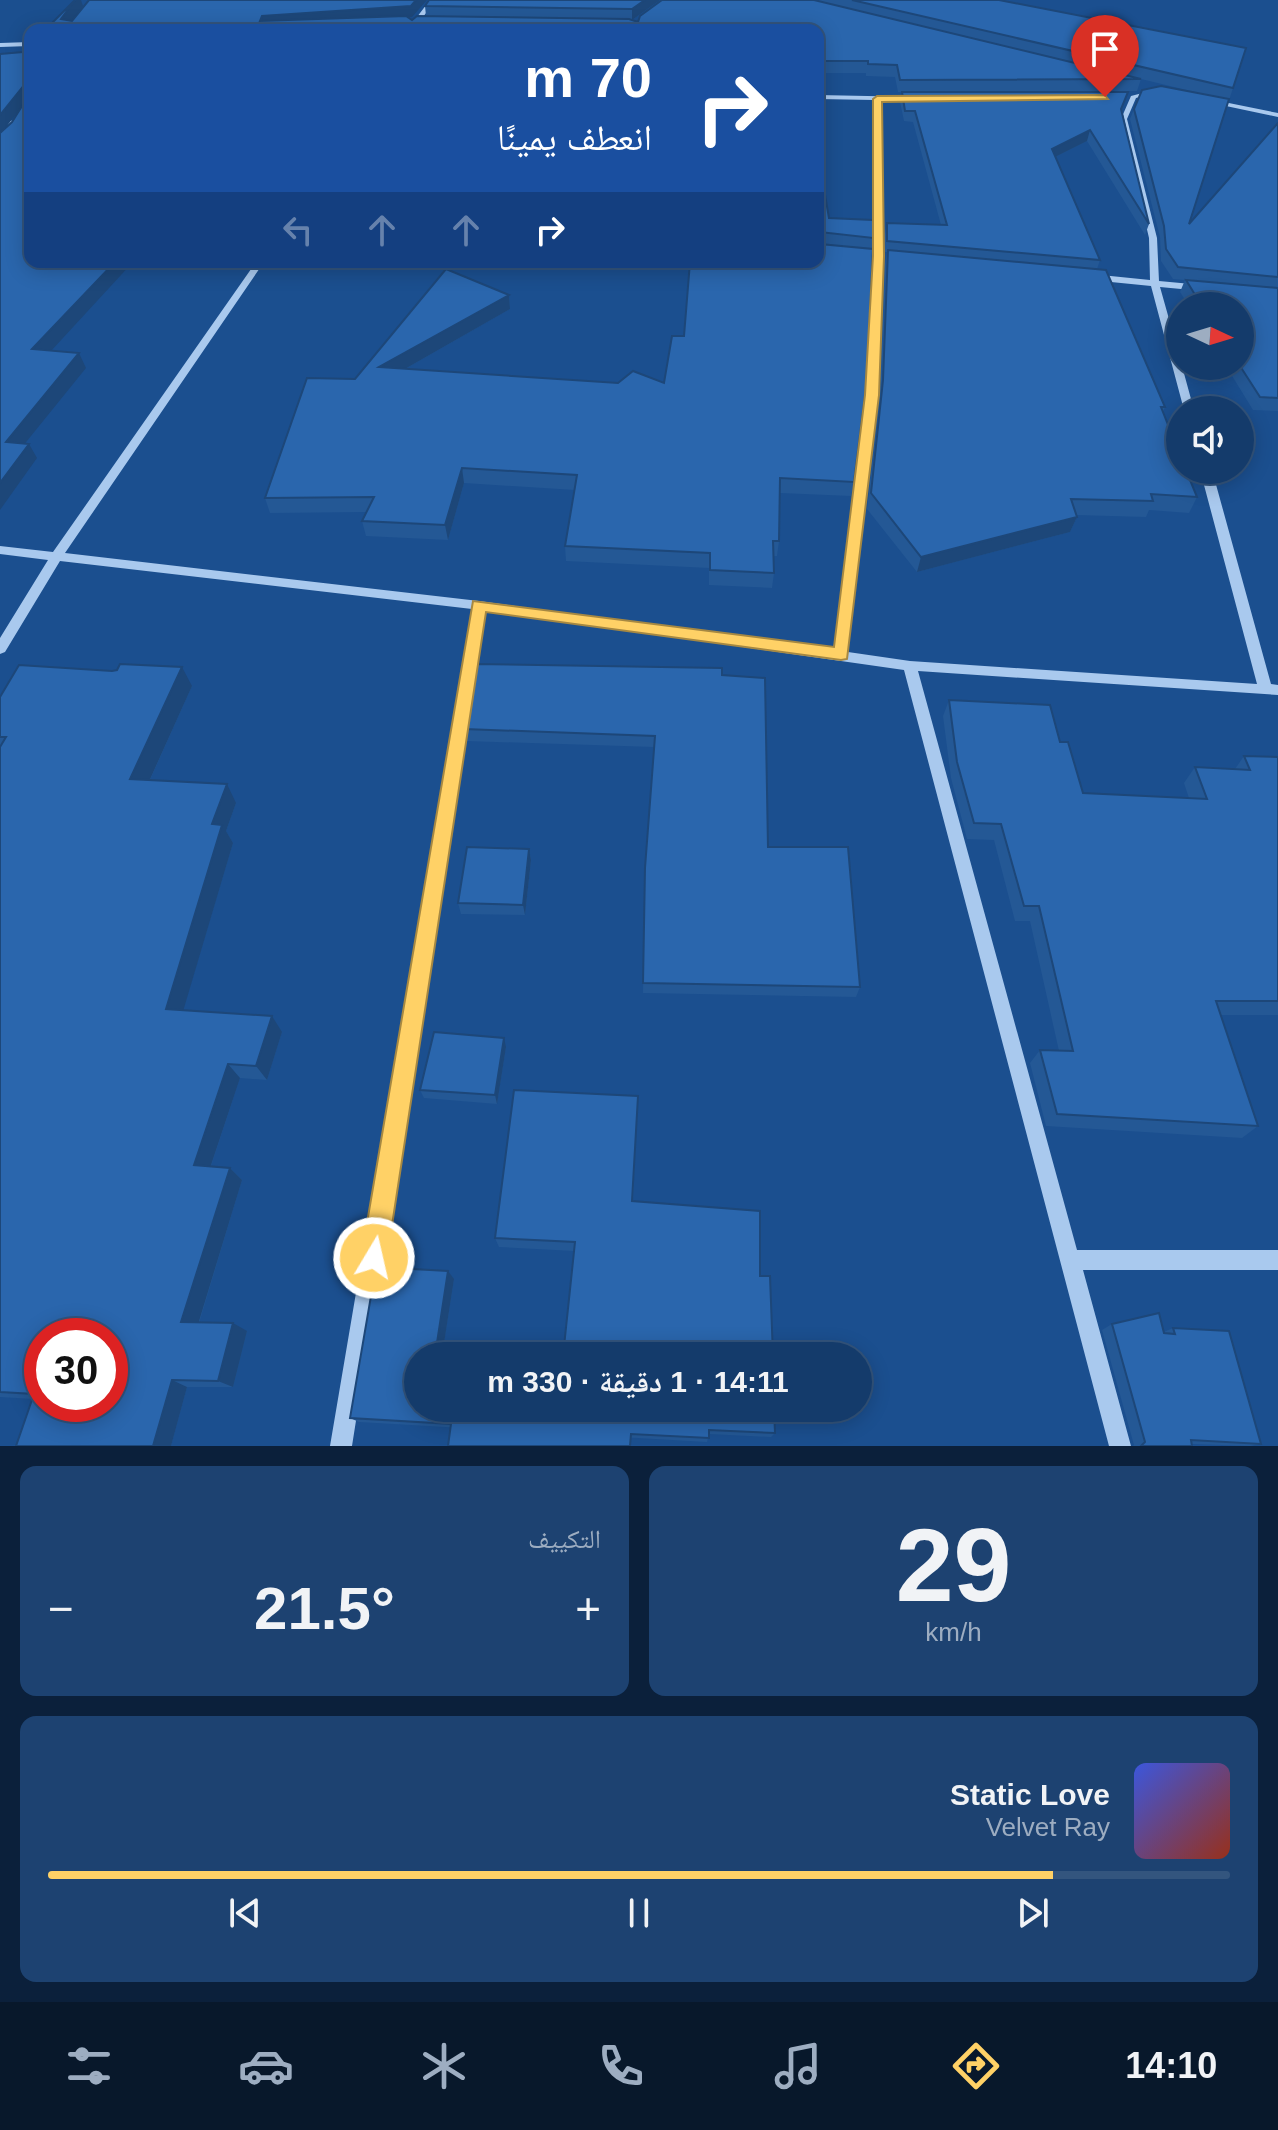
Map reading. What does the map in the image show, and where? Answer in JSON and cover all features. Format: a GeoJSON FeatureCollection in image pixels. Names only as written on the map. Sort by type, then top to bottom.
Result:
{"type":"FeatureCollection","features":[{"type":"Feature","properties":{"kind":"street"},"geometry":{"type":"LineString","coordinates":[[415,22],[433,0]]}},
{"type":"Feature","properties":{"kind":"street"},"geometry":{"type":"LineString","coordinates":[[401,22],[431,22]]}},
{"type":"Feature","properties":{"kind":"street"},"geometry":{"type":"LineString","coordinates":[[0,45],[24,44]]}},
{"type":"Feature","properties":{"kind":"street"},"geometry":{"type":"LineString","coordinates":[[1144,87],[1174,94]]}},
{"type":"Feature","properties":{"kind":"street"},"geometry":{"type":"LineString","coordinates":[[1118,97],[1159,91]]}},
{"type":"Feature","properties":{"kind":"street"},"geometry":{"type":"LineString","coordinates":[[824,97],[922,99]]}},
{"type":"Feature","properties":{"kind":"street"},"geometry":{"type":"LineString","coordinates":[[1133,97],[1124,119],[1153,238],[1155,283],[1185,396]]}},
{"type":"Feature","properties":{"kind":"street"},"geometry":{"type":"LineString","coordinates":[[841,654],[872,395],[878,256],[877,99]]}},
{"type":"Feature","properties":{"kind":"street"},"geometry":{"type":"LineString","coordinates":[[1203,100],[1278,115]]}},
{"type":"Feature","properties":{"kind":"street"},"geometry":{"type":"LineString","coordinates":[[9,134],[24,112]]}},
{"type":"Feature","properties":{"kind":"street"},"geometry":{"type":"LineString","coordinates":[[0,123],[24,122]]}},
{"type":"Feature","properties":{"kind":"street"},"geometry":{"type":"LineString","coordinates":[[863,255],[894,258]]}},
{"type":"Feature","properties":{"kind":"street"},"geometry":{"type":"LineString","coordinates":[[0,649],[56,557],[256,268]]}},
{"type":"Feature","properties":{"kind":"street"},"geometry":{"type":"LineString","coordinates":[[1078,276],[1216,289]]}},
{"type":"Feature","properties":{"kind":"street"},"geometry":{"type":"LineString","coordinates":[[0,550],[479,605],[910,666],[1272,688],[1210,484]]}},
{"type":"Feature","properties":{"kind":"street"},"geometry":{"type":"LineString","coordinates":[[341,1446],[479,605]]}},
{"type":"Feature","properties":{"kind":"street"},"geometry":{"type":"LineString","coordinates":[[910,666],[1120,1446]]}},
{"type":"Feature","properties":{"kind":"street"},"geometry":{"type":"LineString","coordinates":[[1070,1260],[1278,1260]]}},
{"type":"Feature","properties":{"kind":"building"},"geometry":{"type":"Polygon","coordinates":[[[75,0],[61,19],[72,21],[89,0],[416,0],[411,6],[262,16],[260,21],[406,16],[412,20],[417,16],[629,19],[638,22],[640,16],[662,0],[814,0],[1141,79],[900,80],[897,65],[868,64],[868,61],[824,61],[824,24],[51,24],[75,0]]]}},
{"type":"Feature","properties":{"kind":"building"},"geometry":{"type":"Polygon","coordinates":[[[429,0],[645,0],[632,9],[425,6],[429,0]]]}},
{"type":"Feature","properties":{"kind":"building"},"geometry":{"type":"Polygon","coordinates":[[[852,0],[999,0],[1246,48],[1233,88],[852,0]]]}},
{"type":"Feature","properties":{"kind":"building"},"geometry":{"type":"Polygon","coordinates":[[[23,52],[24,85],[0,115],[0,54],[23,52]]]}},
{"type":"Feature","properties":{"kind":"building"},"geometry":{"type":"Polygon","coordinates":[[[1161,86],[1229,99],[1189,224],[1278,123],[1278,277],[1178,267],[1166,249],[1164,226],[1134,109],[1142,90],[1161,86]]]}},
{"type":"Feature","properties":{"kind":"building"},"geometry":{"type":"Polygon","coordinates":[[[902,92],[1128,92],[1121,109],[1149,224],[1090,130],[1052,149],[1100,260],[887,241],[887,223],[947,225],[915,111],[905,111],[902,92]]]}},
{"type":"Feature","properties":{"kind":"building"},"geometry":{"type":"Polygon","coordinates":[[[24,103],[24,268],[109,268],[32,349],[79,353],[6,442],[29,444],[0,483],[0,133],[12,122],[24,103]]]}},
{"type":"Feature","properties":{"kind":"building"},"geometry":{"type":"Polygon","coordinates":[[[824,189],[829,218],[873,220],[873,238],[824,232],[824,189]]]}},
{"type":"Feature","properties":{"kind":"building"},"geometry":{"type":"Polygon","coordinates":[[[824,244],[873,249],[867,380],[854,482],[780,478],[779,541],[773,541],[774,573],[710,570],[710,553],[565,546],[577,475],[462,468],[445,525],[362,521],[374,497],[265,498],[307,378],[355,379],[446,269],[509,295],[379,367],[618,383],[633,371],[664,383],[672,336],[684,336],[690,268],[824,268],[824,244]]]}},
{"type":"Feature","properties":{"kind":"building"},"geometry":{"type":"Polygon","coordinates":[[[888,250],[1106,270],[1165,407],[1161,407],[1166,420],[1166,484],[1192,484],[1197,497],[1151,494],[1153,501],[1071,499],[1077,517],[921,557],[871,493],[883,380],[888,250]]]}},
{"type":"Feature","properties":{"kind":"building"},"geometry":{"type":"Polygon","coordinates":[[[1186,280],[1278,288],[1278,398],[1260,397],[1249,380],[1254,380],[1254,292],[1193,292],[1186,280]]]}},
{"type":"Feature","properties":{"kind":"building"},"geometry":{"type":"Polygon","coordinates":[[[120,664],[182,667],[130,779],[227,784],[212,824],[222,825],[166,1009],[272,1016],[256,1066],[228,1064],[194,1165],[230,1168],[181,1322],[233,1323],[218,1381],[172,1380],[153,1446],[16,1446],[24,1422],[128,1422],[128,1318],[24,1318],[24,1393],[0,1392],[0,747],[6,737],[0,737],[0,697],[19,665],[117,670],[120,664]]]}},
{"type":"Feature","properties":{"kind":"building"},"geometry":{"type":"Polygon","coordinates":[[[474,664],[722,668],[722,675],[765,678],[768,847],[848,847],[860,987],[643,983],[645,868],[655,736],[464,729],[474,664]]]}},
{"type":"Feature","properties":{"kind":"building"},"geometry":{"type":"Polygon","coordinates":[[[949,700],[1050,705],[1060,742],[1068,742],[1083,793],[1207,799],[1195,767],[1250,770],[1244,756],[1278,757],[1278,1001],[1216,1001],[1258,1126],[1057,1114],[1040,1050],[1073,1051],[1039,906],[1024,906],[1001,824],[974,823],[957,762],[949,700]]]}},
{"type":"Feature","properties":{"kind":"building"},"geometry":{"type":"Polygon","coordinates":[[[467,847],[529,849],[523,905],[458,903],[467,847]]]}},
{"type":"Feature","properties":{"kind":"building"},"geometry":{"type":"Polygon","coordinates":[[[434,1032],[504,1038],[495,1095],[420,1090],[434,1032]]]}},
{"type":"Feature","properties":{"kind":"building"},"geometry":{"type":"Polygon","coordinates":[[[514,1090],[638,1096],[632,1201],[760,1211],[760,1276],[770,1276],[772,1342],[564,1342],[575,1242],[495,1238],[514,1090]]]}},
{"type":"Feature","properties":{"kind":"building"},"geometry":{"type":"Polygon","coordinates":[[[376,1267],[448,1271],[437,1342],[404,1342],[404,1421],[350,1418],[376,1267]]]}},
{"type":"Feature","properties":{"kind":"building"},"geometry":{"type":"Polygon","coordinates":[[[1159,1313],[1164,1333],[1175,1334],[1173,1328],[1229,1331],[1261,1444],[1191,1440],[1192,1446],[1141,1446],[1145,1442],[1112,1324],[1159,1313]]]}},
{"type":"Feature","properties":{"kind":"building"},"geometry":{"type":"Polygon","coordinates":[[[417,1422],[775,1422],[775,1433],[709,1430],[709,1438],[631,1434],[630,1446],[448,1446],[451,1424],[417,1422]]]}},
{"type":"Feature","properties":{"kind":"route"},"geometry":{"type":"LineString","coordinates":[[374,1258],[426,918],[479,605],[841,654],[872,395],[878,256],[877,99],[1105,97]]}}]}
